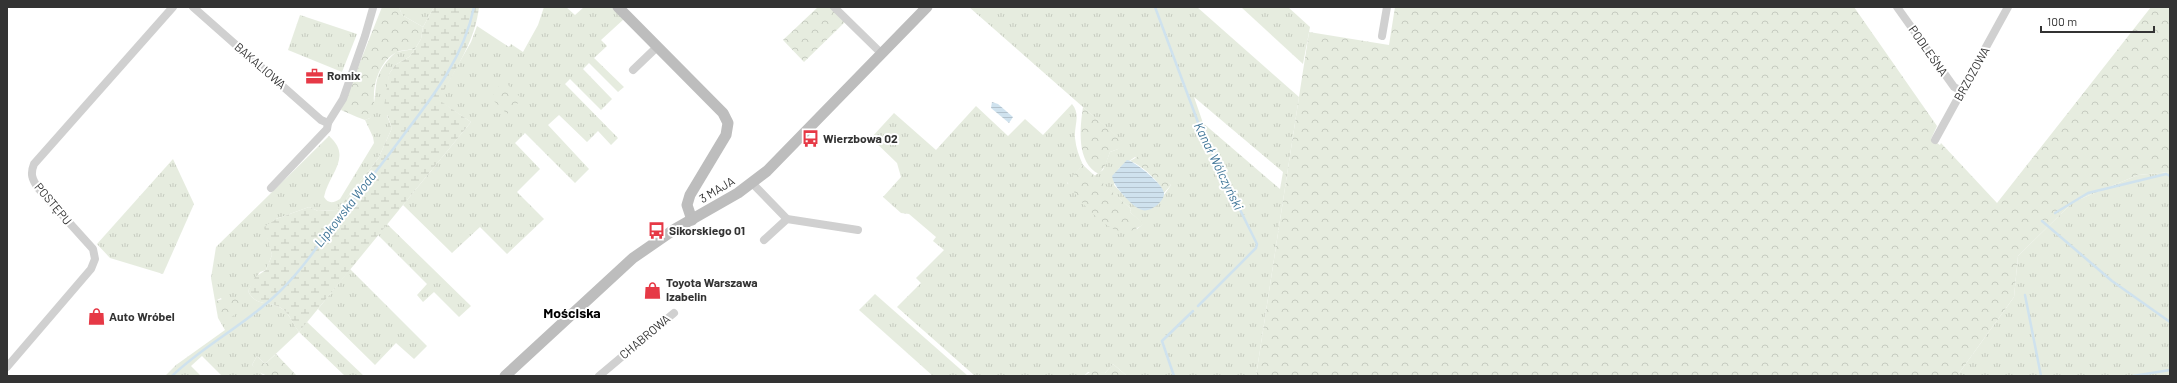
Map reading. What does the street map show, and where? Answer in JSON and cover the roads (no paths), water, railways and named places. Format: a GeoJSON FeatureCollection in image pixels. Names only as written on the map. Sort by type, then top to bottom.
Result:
{"type":"FeatureCollection","features":[{"type":"Feature","properties":{"kind":"main road"},"geometry":{"type":"LineString","coordinates":[[618,7],[723,113],[728,123],[726,135],[690,194],[688,205],[692,220]]}},
{"type":"Feature","properties":{"kind":"main road","name":"3 MAJA"},"geometry":{"type":"LineString","coordinates":[[506,376],[633,258],[675,229],[738,193],[752,183],[781,156],[927,7]]}},
{"type":"Feature","properties":{"kind":"street","name":"POSTĘPU"},"geometry":{"type":"LineString","coordinates":[[7,367],[91,269],[95,259],[93,249],[38,188],[32,178],[31,171],[34,164],[172,7]]}},
{"type":"Feature","properties":{"kind":"street","name":"BAKALIOWA"},"geometry":{"type":"LineString","coordinates":[[193,7],[321,120],[328,123]]}},
{"type":"Feature","properties":{"kind":"street"},"geometry":{"type":"LineString","coordinates":[[834,7],[882,54]]}},
{"type":"Feature","properties":{"kind":"street"},"geometry":{"type":"LineString","coordinates":[[1382,36],[1387,7]]}},
{"type":"Feature","properties":{"kind":"street","name":"PODLEŚNA"},"geometry":{"type":"LineString","coordinates":[[1897,7],[1954,87],[1962,91]]}},
{"type":"Feature","properties":{"kind":"street","name":"BRZOZOWA"},"geometry":{"type":"LineString","coordinates":[[1935,140],[2008,7]]}},
{"type":"Feature","properties":{"kind":"street"},"geometry":{"type":"LineString","coordinates":[[271,188],[327,129],[328,123],[343,99],[373,8]]}},
{"type":"Feature","properties":{"kind":"street"},"geometry":{"type":"LineString","coordinates":[[633,70],[657,47]]}},
{"type":"Feature","properties":{"kind":"street"},"geometry":{"type":"LineString","coordinates":[[752,183],[787,219],[858,230]]}},
{"type":"Feature","properties":{"kind":"street"},"geometry":{"type":"LineString","coordinates":[[764,240],[787,219]]}},
{"type":"Feature","properties":{"kind":"street","name":"CHABROWA"},"geometry":{"type":"LineString","coordinates":[[599,376],[674,313]]}},
{"type":"Feature","properties":{"kind":"water"},"geometry":{"type":"Polygon","coordinates":[[[992,102],[998,104],[1013,117],[1009,123],[991,108],[992,102]]]}},
{"type":"Feature","properties":{"kind":"water"},"geometry":{"type":"Polygon","coordinates":[[[1127,160],[1148,174],[1159,184],[1164,193],[1160,203],[1149,210],[1142,210],[1136,207],[1114,183],[1112,176],[1127,160]]]}},
{"type":"Feature","properties":{"kind":"waterway","name":"Lipkowska Woda"},"geometry":{"type":"LineString","coordinates":[[172,376],[197,354],[252,316],[286,285],[302,267],[427,104],[447,74],[463,42],[474,7]]}},
{"type":"Feature","properties":{"kind":"waterway","name":"Kanał Wólczyński"},"geometry":{"type":"LineString","coordinates":[[1155,7],[1202,133],[1257,244],[1256,248],[1198,306]]}},
{"type":"Feature","properties":{"kind":"waterway"},"geometry":{"type":"LineString","coordinates":[[2055,213],[2088,193],[2166,174],[2170,176]]}},
{"type":"Feature","properties":{"kind":"waterway"},"geometry":{"type":"LineString","coordinates":[[2042,221],[2112,281],[2170,322]]}},
{"type":"Feature","properties":{"kind":"waterway"},"geometry":{"type":"LineString","coordinates":[[2025,295],[2041,376]]}},
{"type":"Feature","properties":{"kind":"waterway","name":"Kanał Wólczyński"},"geometry":{"type":"LineString","coordinates":[[1174,376],[1162,341],[1193,311]]}},
{"type":"Feature","properties":{"kind":"waterway"},"geometry":{"type":"LineString","coordinates":[[2133,376],[2170,370]]}},
{"type":"Feature","properties":{"kind":"place","name":"Romix"},"geometry":{"type":"Point","coordinates":[314,76]}},
{"type":"Feature","properties":{"kind":"place","name":"Wierzbowa 02"},"geometry":{"type":"Point","coordinates":[810,139]}},
{"type":"Feature","properties":{"kind":"place","name":"Sikorskiego 01"},"geometry":{"type":"Point","coordinates":[656,231]}},
{"type":"Feature","properties":{"kind":"place","name":"Toyota Warszawa Izabelin"},"geometry":{"type":"Point","coordinates":[653,290]}},
{"type":"Feature","properties":{"kind":"place","name":"Auto Wróbel"},"geometry":{"type":"Point","coordinates":[96,317]}},
{"type":"Feature","properties":{"kind":"district","name":"Mościska"},"geometry":{"type":"Point","coordinates":[572,313]}}]}
